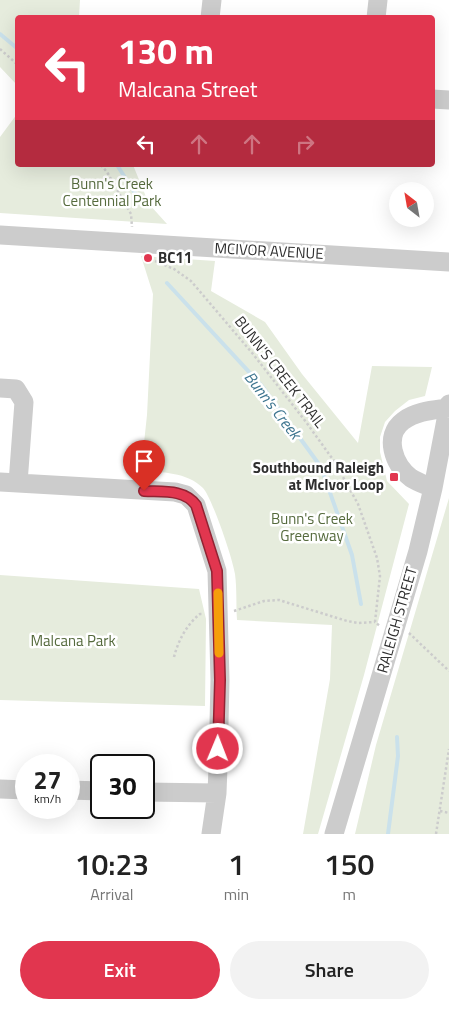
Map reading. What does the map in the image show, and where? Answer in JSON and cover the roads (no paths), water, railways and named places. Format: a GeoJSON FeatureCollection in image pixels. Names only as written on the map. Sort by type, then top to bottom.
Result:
{"type":"FeatureCollection","features":[{"type":"Feature","properties":{"kind":"street"},"geometry":{"type":"LineString","coordinates":[[210,15],[212,0]]}},
{"type":"Feature","properties":{"kind":"street"},"geometry":{"type":"LineString","coordinates":[[376,15],[378,0]]}},
{"type":"Feature","properties":{"kind":"street"},"geometry":{"type":"LineString","coordinates":[[435,99],[449,100]]}},
{"type":"Feature","properties":{"kind":"street","name":"MCIVOR AVENUE"},"geometry":{"type":"LineString","coordinates":[[0,235],[449,262]]}},
{"type":"Feature","properties":{"kind":"street"},"geometry":{"type":"LineString","coordinates":[[0,388],[16,389],[24,402],[9,483],[175,492],[186,495],[196,505],[217,571],[220,688],[217,793],[211,834]]}},
{"type":"Feature","properties":{"kind":"street"},"geometry":{"type":"LineString","coordinates":[[433,488],[413,479],[403,470],[396,461],[392,441],[396,430],[403,421],[416,414],[449,406]]}},
{"type":"Feature","properties":{"kind":"street","name":"RALEIGH STREET"},"geometry":{"type":"LineString","coordinates":[[334,834],[388,627],[418,551],[449,406]]}},
{"type":"Feature","properties":{"kind":"street"},"geometry":{"type":"LineString","coordinates":[[0,789],[15,790]]}},
{"type":"Feature","properties":{"kind":"street"},"geometry":{"type":"LineString","coordinates":[[155,792],[217,793]]}},
{"type":"Feature","properties":{"kind":"waterway","name":"Bunn's Creek"},"geometry":{"type":"LineString","coordinates":[[0,34],[15,46]]}},
{"type":"Feature","properties":{"kind":"waterway","name":"Bunn's Creek"},"geometry":{"type":"LineString","coordinates":[[118,167],[142,204]]}},
{"type":"Feature","properties":{"kind":"waterway","name":"Bunn's Creek"},"geometry":{"type":"LineString","coordinates":[[167,283],[262,386],[321,467],[352,555],[361,604]]}},
{"type":"Feature","properties":{"kind":"waterway","name":"Bunn's Creek"},"geometry":{"type":"LineString","coordinates":[[388,834],[398,756],[397,737]]}},
{"type":"Feature","properties":{"kind":"place","name":"BC11"},"geometry":{"type":"Point","coordinates":[148,258]}},
{"type":"Feature","properties":{"kind":"place","name":"Southbound Raleigh at McIvor Loop"},"geometry":{"type":"Point","coordinates":[394,477]}},
{"type":"Feature","properties":{"kind":"park label","name":"Bunn's Creek Centennial Park"},"geometry":{"type":"Point","coordinates":[112,192]}},
{"type":"Feature","properties":{"kind":"park label","name":"Bunn's Creek Greenway"},"geometry":{"type":"Point","coordinates":[312,528]}},
{"type":"Feature","properties":{"kind":"park label","name":"Malcana Park"},"geometry":{"type":"Point","coordinates":[73,641]}}]}
